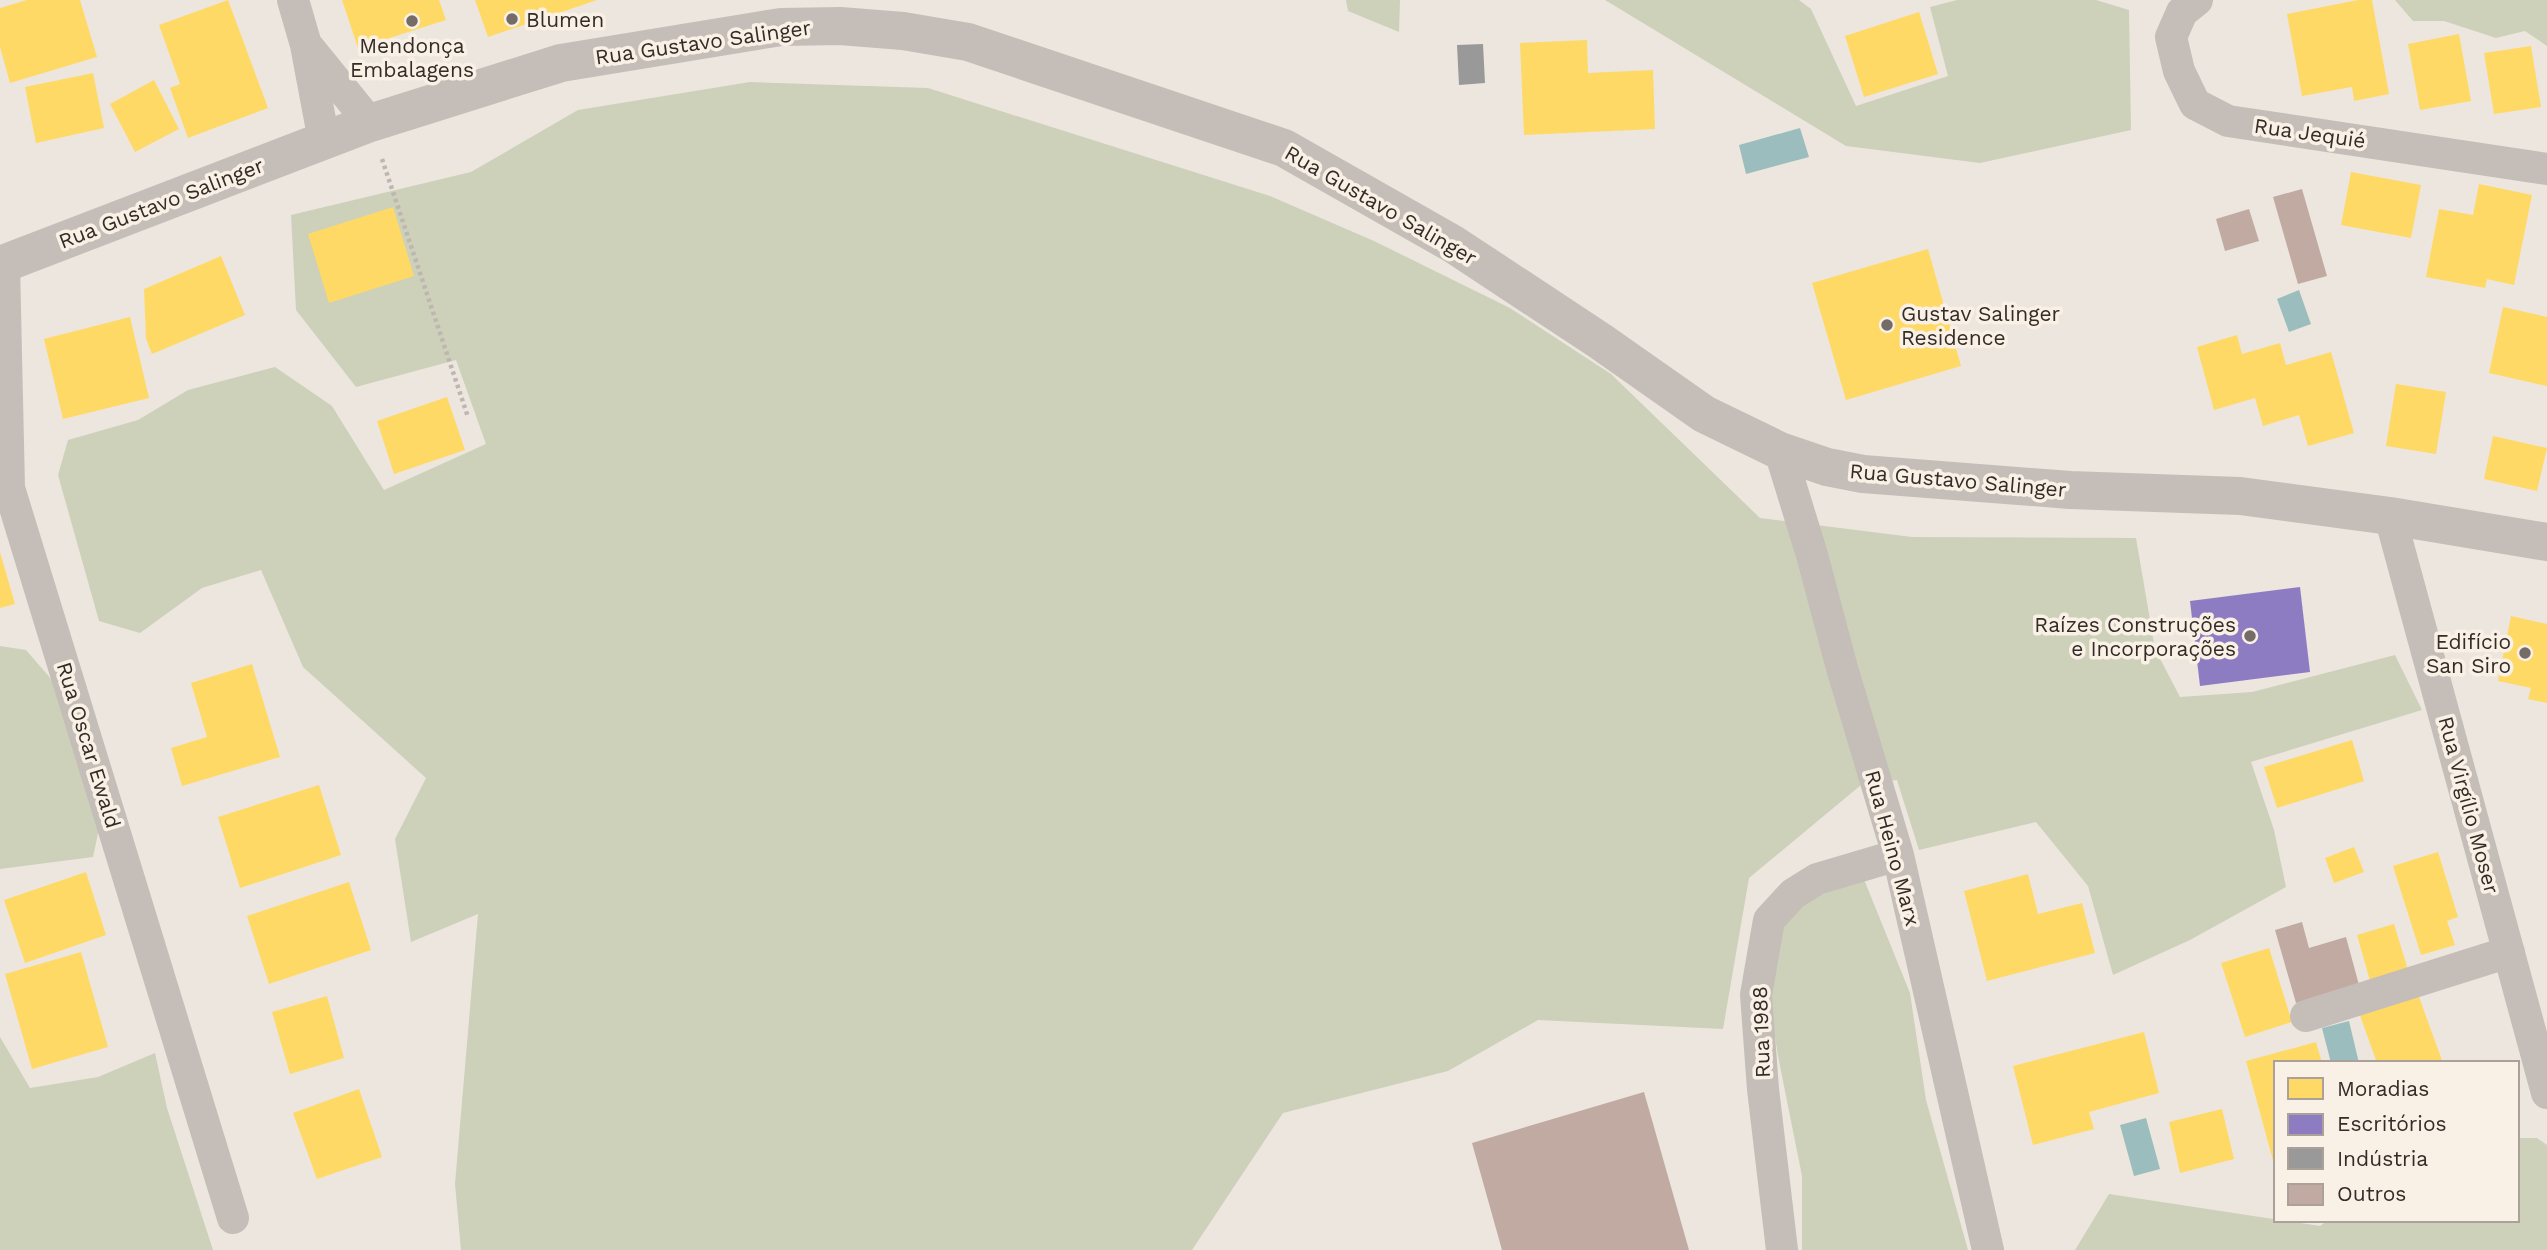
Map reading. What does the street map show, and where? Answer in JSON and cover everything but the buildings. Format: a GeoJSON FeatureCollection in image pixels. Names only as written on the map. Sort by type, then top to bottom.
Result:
{"type":"FeatureCollection","features":[{"type":"Feature","properties":{"kind":"street"},"geometry":{"type":"LineString","coordinates":[[293,0],[306,45],[324,141]]}},
{"type":"Feature","properties":{"kind":"street","name":"Rua Jequié"},"geometry":{"type":"LineString","coordinates":[[2182,4],[2171,37],[2179,71],[2195,104],[2228,121],[2547,169]]}},
{"type":"Feature","properties":{"kind":"street","name":"Rua Gustavo Salinger"},"geometry":{"type":"LineString","coordinates":[[2,264],[370,123],[561,62],[780,27],[840,26],[903,31],[968,42],[1284,148],[1453,244],[1601,341],[1704,414],[1780,451],[1827,467],[1863,474],[2070,490],[2240,496],[2390,516],[2547,542]]}},
{"type":"Feature","properties":{"kind":"street"},"geometry":{"type":"LineString","coordinates":[[306,45],[370,123]]}},
{"type":"Feature","properties":{"kind":"street","name":"Rua Oscar Ewald"},"geometry":{"type":"LineString","coordinates":[[2,264],[9,488],[233,1217]]}},
{"type":"Feature","properties":{"kind":"street","name":"Rua Heino Marx"},"geometry":{"type":"LineString","coordinates":[[1780,451],[1898,855],[1988,1250]]}},
{"type":"Feature","properties":{"kind":"street","name":"Rua Virgílio Moser"},"geometry":{"type":"LineString","coordinates":[[2390,516],[2547,1093]]}},
{"type":"Feature","properties":{"kind":"street","name":"Rua 1988"},"geometry":{"type":"LineString","coordinates":[[1782,1250],[1763,1089],[1756,995],[1769,920],[1793,894],[1817,879],[1898,855]]}},
{"type":"Feature","properties":{"kind":"street"},"geometry":{"type":"LineString","coordinates":[[2306,1016],[2509,953]]}},
{"type":"Feature","properties":{"kind":"path"},"geometry":{"type":"LineString","coordinates":[[370,123],[468,417]]}},
{"type":"Feature","properties":{"kind":"green space"},"geometry":{"type":"Polygon","coordinates":[[[1346,0],[1400,0],[1399,32],[1348,11],[1346,0]]]}},
{"type":"Feature","properties":{"kind":"green space"},"geometry":{"type":"Polygon","coordinates":[[[1605,0],[1799,0],[1811,9],[1856,106],[1948,76],[1930,7],[1957,0],[2096,0],[2129,10],[2131,130],[1980,163],[1846,146],[1605,0]]]}},
{"type":"Feature","properties":{"kind":"green space"},"geometry":{"type":"Polygon","coordinates":[[[2395,0],[2547,0],[2547,46],[2525,31],[2496,38],[2444,21],[2413,21],[2395,0]]]}},
{"type":"Feature","properties":{"kind":"green space"},"geometry":{"type":"Polygon","coordinates":[[[750,82],[928,88],[1270,196],[1374,241],[1510,308],[1611,374],[1760,518],[1912,537],[2136,538],[2155,649],[2180,697],[2252,692],[2395,655],[2422,710],[2251,762],[2274,830],[2286,887],[2190,940],[2113,975],[2088,886],[2036,822],[1919,850],[1897,780],[1861,785],[1749,878],[1723,1029],[1538,1020],[1448,1071],[1283,1113],[1192,1250],[461,1250],[455,1184],[478,914],[411,942],[395,839],[426,778],[303,667],[261,570],[202,588],[140,633],[99,621],[58,475],[68,440],[138,420],[188,390],[275,367],[332,406],[384,490],[486,444],[456,360],[356,387],[296,310],[291,215],[471,172],[578,110],[750,82]]]}},
{"type":"Feature","properties":{"kind":"green space"},"geometry":{"type":"Polygon","coordinates":[[[0,646],[26,650],[52,680],[104,805],[93,857],[0,869],[0,646]]]}},
{"type":"Feature","properties":{"kind":"green space"},"geometry":{"type":"Polygon","coordinates":[[[1859,867],[1910,993],[1926,1100],[1968,1250],[1802,1250],[1802,1176],[1767,985],[1784,921],[1814,885],[1859,867]]]}},
{"type":"Feature","properties":{"kind":"green space"},"geometry":{"type":"Polygon","coordinates":[[[0,1037],[30,1088],[98,1077],[155,1053],[167,1108],[213,1250],[0,1250],[0,1037]]]}},
{"type":"Feature","properties":{"kind":"green space"},"geometry":{"type":"Polygon","coordinates":[[[2519,1138],[2537,1138],[2547,1145],[2547,1250],[2075,1250],[2109,1194],[2274,1219],[2274,1222],[2320,1226],[2325,1222],[2519,1222],[2519,1138]]]}},
{"type":"Feature","properties":{"kind":"water"},"geometry":{"type":"Polygon","coordinates":[[[1800,128],[1809,157],[1746,174],[1739,145],[1800,128]]]}},
{"type":"Feature","properties":{"kind":"water"},"geometry":{"type":"Polygon","coordinates":[[[2299,290],[2311,324],[2289,332],[2277,299],[2299,290]]]}},
{"type":"Feature","properties":{"kind":"water"},"geometry":{"type":"Polygon","coordinates":[[[2349,1021],[2359,1061],[2330,1061],[2322,1028],[2349,1021]]]}},
{"type":"Feature","properties":{"kind":"water"},"geometry":{"type":"Polygon","coordinates":[[[2146,1118],[2160,1169],[2134,1176],[2120,1125],[2146,1118]]]}},
{"type":"Feature","properties":{"kind":"place","name":"Blumen"},"geometry":{"type":"Point","coordinates":[512,19]}},
{"type":"Feature","properties":{"kind":"place","name":"Mendonça Embalagens"},"geometry":{"type":"Point","coordinates":[412,21]}},
{"type":"Feature","properties":{"kind":"place","name":"Gustav Salinger Residence"},"geometry":{"type":"Point","coordinates":[1887,325]}},
{"type":"Feature","properties":{"kind":"place","name":"Raízes Construções e Incorporações"},"geometry":{"type":"Point","coordinates":[2250,636]}},
{"type":"Feature","properties":{"kind":"place","name":"Edifício San Siro"},"geometry":{"type":"Point","coordinates":[2525,653]}}]}
